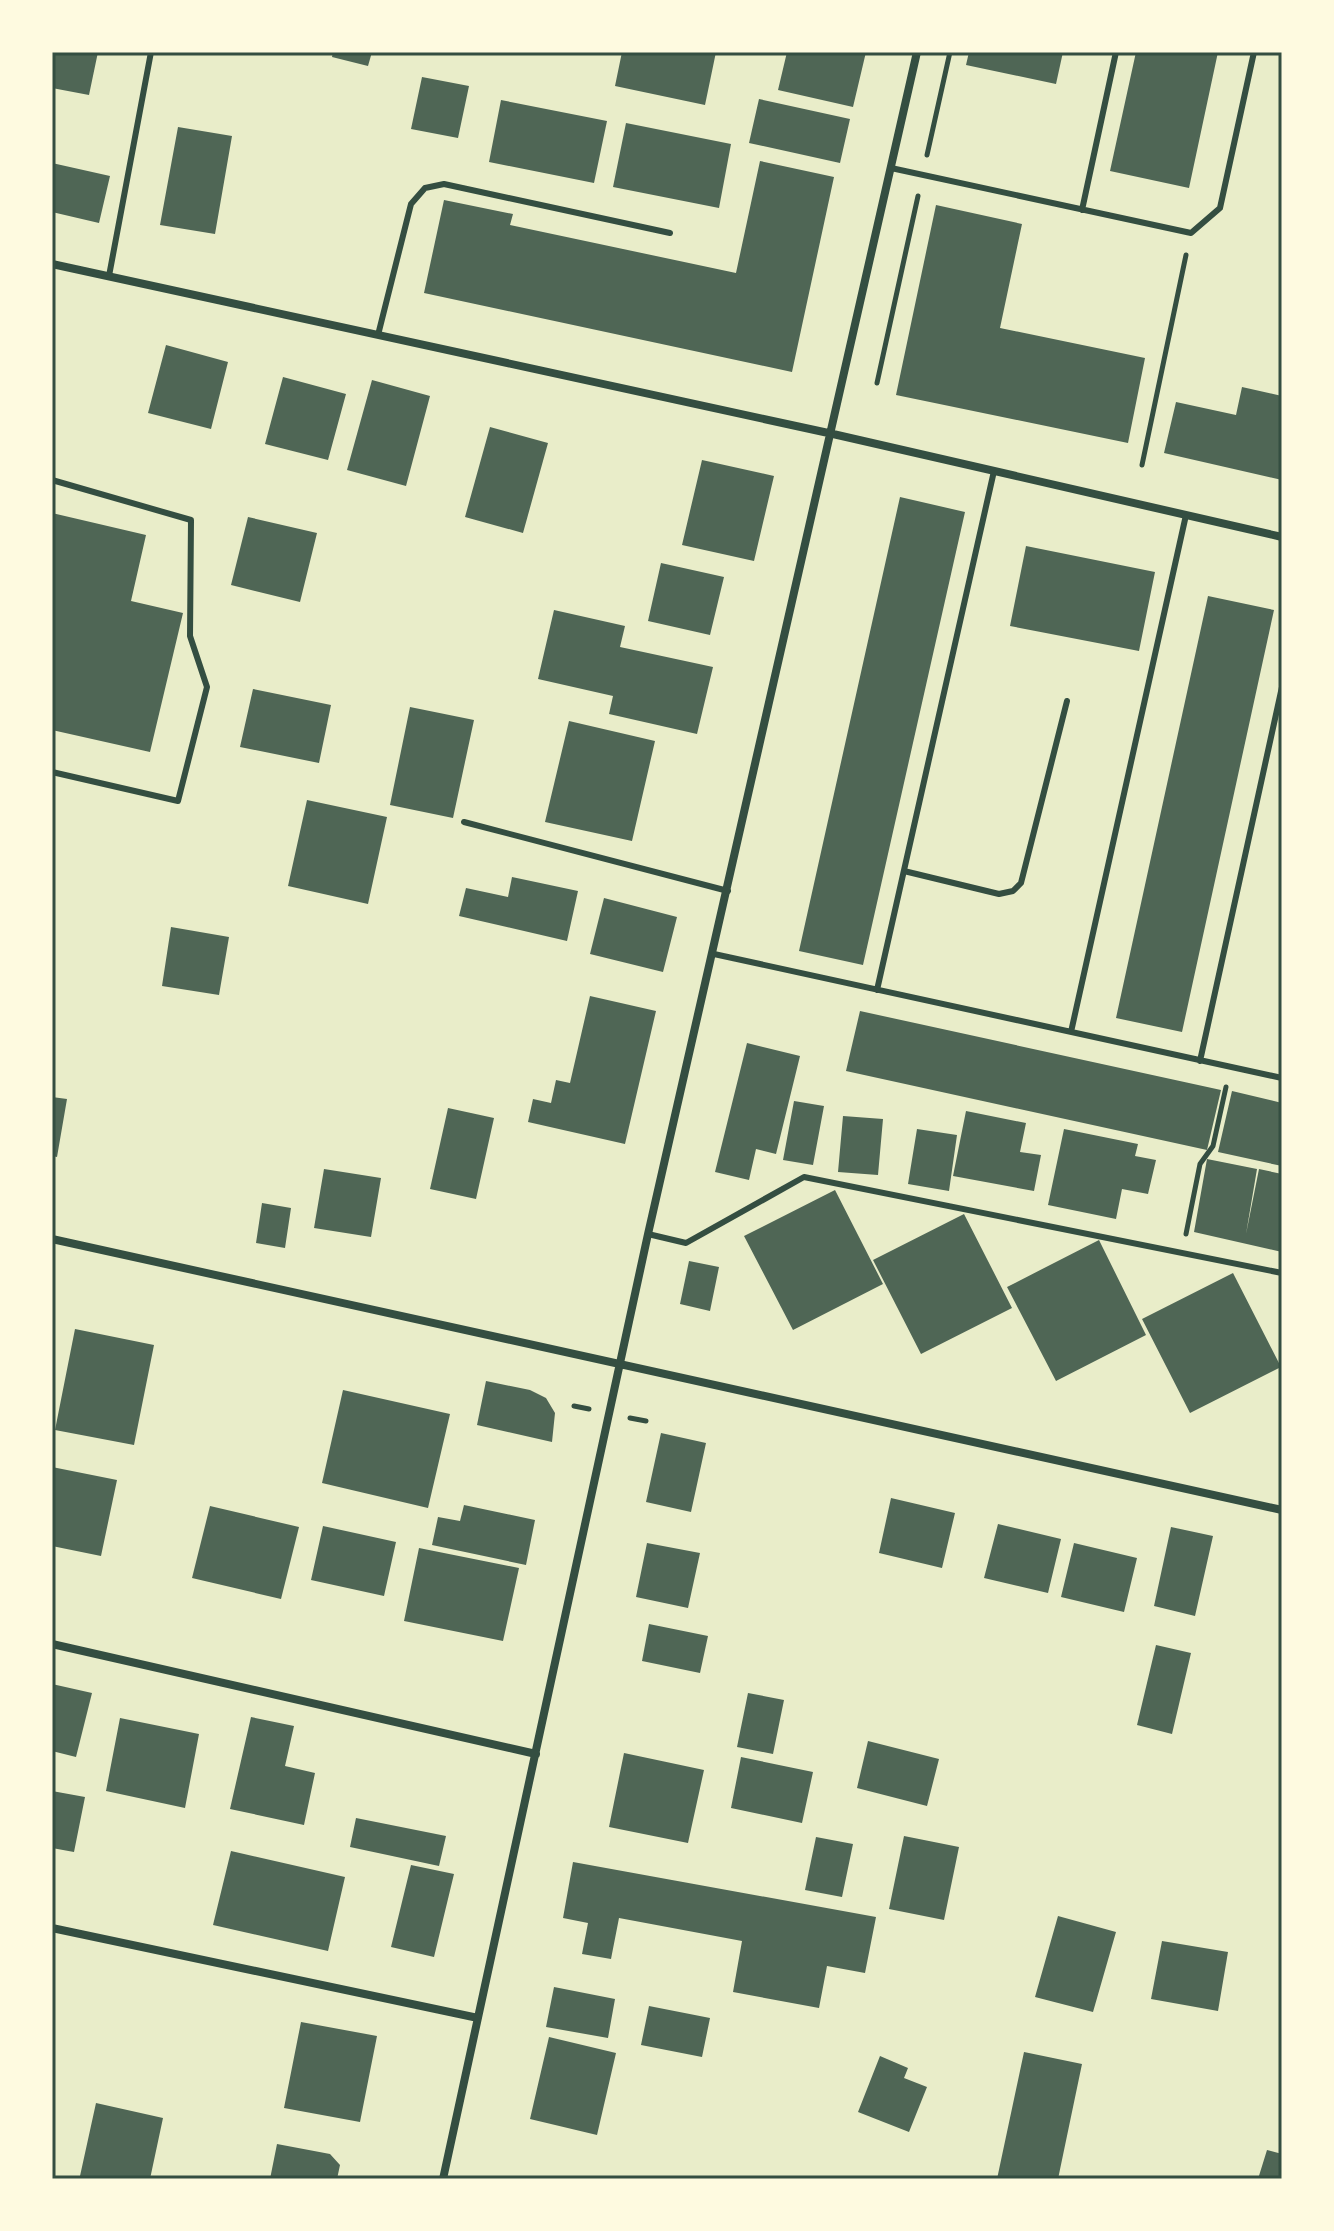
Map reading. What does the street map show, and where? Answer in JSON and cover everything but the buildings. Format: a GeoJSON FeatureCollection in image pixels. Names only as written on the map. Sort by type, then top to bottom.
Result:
{"type":"FeatureCollection","features":[{"type":"Feature","properties":{"kind":"street"},"geometry":{"type":"LineString","coordinates":[[443,2179],[648,1234],[833,434],[917,52]]}},
{"type":"Feature","properties":{"kind":"street"},"geometry":{"type":"LineString","coordinates":[[52,264],[833,434],[1282,537]]}},
{"type":"Feature","properties":{"kind":"street"},"geometry":{"type":"LineString","coordinates":[[52,1239],[1282,1510]]}},
{"type":"Feature","properties":{"kind":"street"},"geometry":{"type":"LineString","coordinates":[[52,1644],[536,1754]]}},
{"type":"Feature","properties":{"kind":"street"},"geometry":{"type":"LineString","coordinates":[[52,1928],[478,2018]]}},
{"type":"Feature","properties":{"kind":"lane"},"geometry":{"type":"LineString","coordinates":[[109,276],[151,52]]}},
{"type":"Feature","properties":{"kind":"lane"},"geometry":{"type":"LineString","coordinates":[[1082,210],[1116,52]]}},
{"type":"Feature","properties":{"kind":"lane"},"geometry":{"type":"LineString","coordinates":[[891,168],[1191,233],[1220,208],[1254,52]]}},
{"type":"Feature","properties":{"kind":"lane"},"geometry":{"type":"LineString","coordinates":[[378,335],[411,204],[425,188],[444,184],[670,233]]}},
{"type":"Feature","properties":{"kind":"lane"},"geometry":{"type":"LineString","coordinates":[[877,990],[994,471]]}},
{"type":"Feature","properties":{"kind":"lane"},"geometry":{"type":"LineString","coordinates":[[52,480],[191,520],[190,636],[207,687],[178,801],[52,772]]}},
{"type":"Feature","properties":{"kind":"lane"},"geometry":{"type":"LineString","coordinates":[[1071,1032],[1186,515]]}},
{"type":"Feature","properties":{"kind":"lane"},"geometry":{"type":"LineString","coordinates":[[1200,1061],[1282,687]]}},
{"type":"Feature","properties":{"kind":"lane"},"geometry":{"type":"LineString","coordinates":[[904,871],[999,894],[1013,891],[1021,883],[1067,701]]}},
{"type":"Feature","properties":{"kind":"lane"},"geometry":{"type":"LineString","coordinates":[[464,822],[728,891]]}},
{"type":"Feature","properties":{"kind":"lane"},"geometry":{"type":"LineString","coordinates":[[714,954],[1282,1078]]}},
{"type":"Feature","properties":{"kind":"lane"},"geometry":{"type":"LineString","coordinates":[[648,1234],[686,1243],[804,1177],[1282,1273]]}},
{"type":"Feature","properties":{"kind":"path"},"geometry":{"type":"LineString","coordinates":[[877,383],[950,52]]}},
{"type":"Feature","properties":{"kind":"path"},"geometry":{"type":"LineString","coordinates":[[1142,465],[1191,233]]}},
{"type":"Feature","properties":{"kind":"path"},"geometry":{"type":"LineString","coordinates":[[1182,1253],[1200,1164],[1213,1146],[1226,1090]]}}]}
